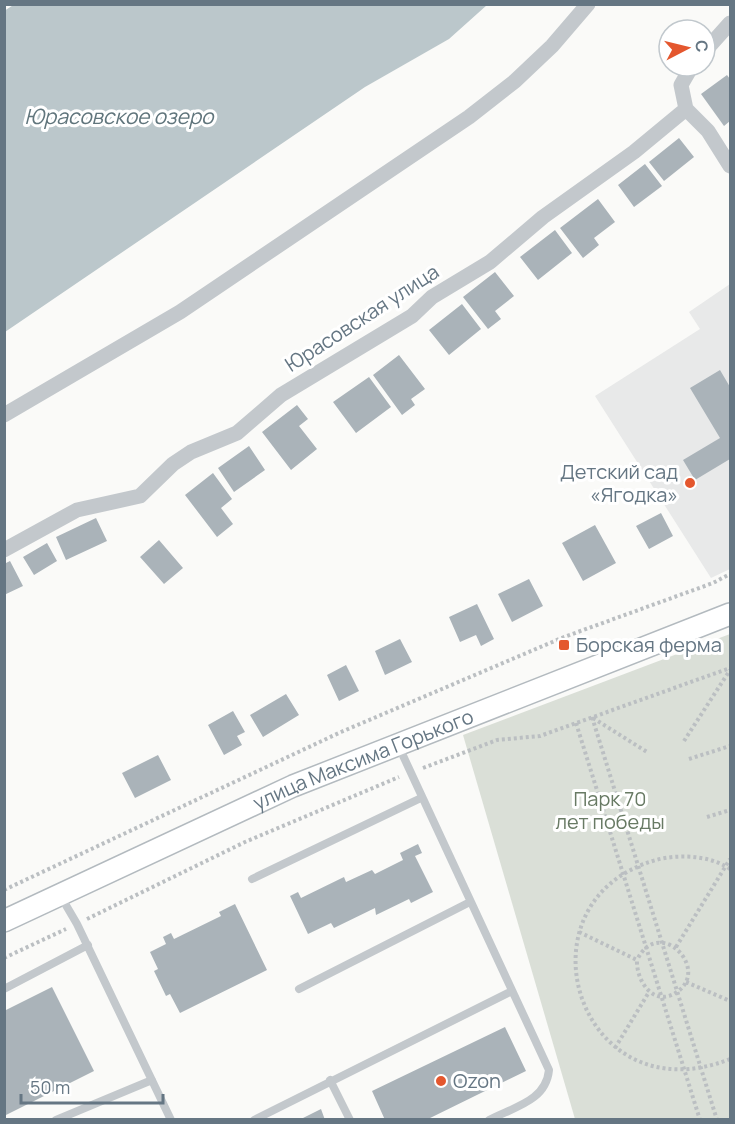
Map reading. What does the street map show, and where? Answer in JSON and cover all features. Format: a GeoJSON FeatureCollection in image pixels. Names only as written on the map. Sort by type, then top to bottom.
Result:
{"type":"FeatureCollection","features":[{"type":"Feature","properties":{"kind":"street"},"geometry":{"type":"LineString","coordinates":[[4,415],[180,312],[469,117],[515,81],[552,46],[588,4]]}},
{"type":"Feature","properties":{"kind":"street"},"geometry":{"type":"LineString","coordinates":[[717,38],[730,23]]}},
{"type":"Feature","properties":{"kind":"street"},"geometry":{"type":"LineString","coordinates":[[685,78],[681,85],[686,109],[708,131],[730,166]]}},
{"type":"Feature","properties":{"kind":"street","name":"Юрасовская улица"},"geometry":{"type":"LineString","coordinates":[[4,549],[77,510],[140,496],[173,464],[191,452],[237,433],[281,395],[412,316],[432,297],[490,262],[543,217],[634,152],[686,109]]}},
{"type":"Feature","properties":{"kind":"street","name":"улица Максима Горького"},"geometry":{"type":"LineString","coordinates":[[4,921],[293,786],[730,614]]}},
{"type":"Feature","properties":{"kind":"lane"},"geometry":{"type":"LineString","coordinates":[[398,743],[421,798],[549,1070],[548,1083],[541,1094],[489,1119]]}},
{"type":"Feature","properties":{"kind":"lane"},"geometry":{"type":"LineString","coordinates":[[252,879],[421,798]]}},
{"type":"Feature","properties":{"kind":"lane"},"geometry":{"type":"LineString","coordinates":[[60,894],[88,945],[171,1119]]}},
{"type":"Feature","properties":{"kind":"lane"},"geometry":{"type":"LineString","coordinates":[[299,989],[470,902]]}},
{"type":"Feature","properties":{"kind":"lane"},"geometry":{"type":"LineString","coordinates":[[4,989],[88,945]]}},
{"type":"Feature","properties":{"kind":"lane"},"geometry":{"type":"LineString","coordinates":[[254,1119],[512,991]]}},
{"type":"Feature","properties":{"kind":"lane"},"geometry":{"type":"LineString","coordinates":[[56,1119],[152,1080]]}},
{"type":"Feature","properties":{"kind":"lane"},"geometry":{"type":"LineString","coordinates":[[330,1080],[350,1119]]}},
{"type":"Feature","properties":{"kind":"path"},"geometry":{"type":"LineString","coordinates":[[4,890],[352,728],[564,637],[713,583],[730,574]]}},
{"type":"Feature","properties":{"kind":"path"},"geometry":{"type":"LineString","coordinates":[[4,958],[245,842],[410,773],[498,740],[540,736],[730,669]]}},
{"type":"Feature","properties":{"kind":"path"},"geometry":{"type":"LineString","coordinates":[[684,741],[730,669]]}},
{"type":"Feature","properties":{"kind":"path"},"geometry":{"type":"LineString","coordinates":[[592,717],[646,752]]}},
{"type":"Feature","properties":{"kind":"path"},"geometry":{"type":"LineString","coordinates":[[592,717],[717,1119]]}},
{"type":"Feature","properties":{"kind":"path"},"geometry":{"type":"LineString","coordinates":[[576,723],[700,1119]]}},
{"type":"Feature","properties":{"kind":"path"},"geometry":{"type":"LineString","coordinates":[[689,759],[730,746]]}},
{"type":"Feature","properties":{"kind":"path"},"geometry":{"type":"LineString","coordinates":[[707,817],[730,810]]}},
{"type":"Feature","properties":{"kind":"path"},"geometry":{"type":"LineString","coordinates":[[728,867],[697,857],[667,857],[638,865],[623,873],[596,899],[579,932],[574,964],[579,996],[594,1024],[615,1048],[648,1065],[685,1071],[702,1069],[730,1059]]}},
{"type":"Feature","properties":{"kind":"path"},"geometry":{"type":"LineString","coordinates":[[676,947],[728,867],[730,859]]}},
{"type":"Feature","properties":{"kind":"path"},"geometry":{"type":"LineString","coordinates":[[579,932],[637,960]]}},
{"type":"Feature","properties":{"kind":"path"},"geometry":{"type":"LineString","coordinates":[[662,942],[676,947],[685,959],[686,982],[678,992],[661,996],[649,992],[642,985],[637,960],[646,949],[662,942]]}},
{"type":"Feature","properties":{"kind":"path"},"geometry":{"type":"LineString","coordinates":[[686,982],[730,1000]]}},
{"type":"Feature","properties":{"kind":"path"},"geometry":{"type":"LineString","coordinates":[[615,1048],[649,992]]}},
{"type":"Feature","properties":{"kind":"shaded area","name":"Детский сад «Ягодка»"},"geometry":{"type":"Polygon","coordinates":[[[730,284],[730,569],[711,578],[595,396],[700,329],[689,312],[730,284]]]}},
{"type":"Feature","properties":{"kind":"green space","name":"Парк 70 лет победы"},"geometry":{"type":"Polygon","coordinates":[[[730,634],[730,1119],[575,1119],[463,735],[730,634]]]}},
{"type":"Feature","properties":{"kind":"water","name":"Юрасовское озеро"},"geometry":{"type":"Polygon","coordinates":[[[15,4],[487,5],[449,39],[365,87],[5,332],[4,11],[15,4]]]}},
{"type":"Feature","properties":{"kind":"building"},"geometry":{"type":"Polygon","coordinates":[[[727,75],[730,79],[730,121],[724,126],[701,94],[727,75]]]}},
{"type":"Feature","properties":{"kind":"building"},"geometry":{"type":"Polygon","coordinates":[[[679,138],[694,157],[664,181],[649,162],[679,138]]]}},
{"type":"Feature","properties":{"kind":"building"},"geometry":{"type":"Polygon","coordinates":[[[645,164],[662,186],[634,207],[618,185],[645,164]]]}},
{"type":"Feature","properties":{"kind":"building"},"geometry":{"type":"Polygon","coordinates":[[[598,199],[615,222],[594,238],[599,245],[583,258],[560,228],[598,199]]]}},
{"type":"Feature","properties":{"kind":"building"},"geometry":{"type":"Polygon","coordinates":[[[555,230],[572,253],[538,280],[520,257],[555,230]]]}},
{"type":"Feature","properties":{"kind":"building"},"geometry":{"type":"Polygon","coordinates":[[[495,272],[514,296],[495,311],[501,319],[488,329],[463,297],[495,272]]]}},
{"type":"Feature","properties":{"kind":"building"},"geometry":{"type":"Polygon","coordinates":[[[462,304],[481,329],[449,355],[429,330],[462,304]]]}},
{"type":"Feature","properties":{"kind":"building"},"geometry":{"type":"Polygon","coordinates":[[[399,355],[425,389],[411,399],[415,405],[402,415],[373,375],[399,355]]]}},
{"type":"Feature","properties":{"kind":"building","name":"Детский сад «Ягодка»"},"geometry":{"type":"Polygon","coordinates":[[[720,370],[730,387],[730,459],[695,480],[683,460],[720,438],[690,388],[720,370]]]}},
{"type":"Feature","properties":{"kind":"building"},"geometry":{"type":"Polygon","coordinates":[[[369,377],[391,407],[356,433],[333,402],[369,377]]]}},
{"type":"Feature","properties":{"kind":"building"},"geometry":{"type":"Polygon","coordinates":[[[297,405],[308,419],[299,426],[317,449],[291,470],[262,432],[297,405]]]}},
{"type":"Feature","properties":{"kind":"building"},"geometry":{"type":"Polygon","coordinates":[[[249,446],[265,470],[234,492],[218,468],[249,446]]]}},
{"type":"Feature","properties":{"kind":"building"},"geometry":{"type":"Polygon","coordinates":[[[213,473],[232,499],[221,508],[233,524],[217,537],[185,495],[213,473]]]}},
{"type":"Feature","properties":{"kind":"building"},"geometry":{"type":"Polygon","coordinates":[[[661,513],[673,536],[649,549],[636,526],[661,513]]]}},
{"type":"Feature","properties":{"kind":"building"},"geometry":{"type":"Polygon","coordinates":[[[96,518],[107,541],[66,560],[56,537],[96,518]]]}},
{"type":"Feature","properties":{"kind":"building"},"geometry":{"type":"Polygon","coordinates":[[[595,525],[616,563],[583,581],[562,543],[595,525]]]}},
{"type":"Feature","properties":{"kind":"building"},"geometry":{"type":"Polygon","coordinates":[[[159,540],[183,568],[164,584],[140,557],[159,540]]]}},
{"type":"Feature","properties":{"kind":"building"},"geometry":{"type":"Polygon","coordinates":[[[47,543],[57,561],[34,575],[23,557],[47,543]]]}},
{"type":"Feature","properties":{"kind":"building"},"geometry":{"type":"Polygon","coordinates":[[[10,561],[23,586],[4,595],[4,564],[10,561]]]}},
{"type":"Feature","properties":{"kind":"building"},"geometry":{"type":"Polygon","coordinates":[[[529,579],[543,606],[512,622],[498,594],[529,579]]]}},
{"type":"Feature","properties":{"kind":"building"},"geometry":{"type":"Polygon","coordinates":[[[477,604],[494,639],[481,646],[476,635],[460,642],[449,617],[477,604]]]}},
{"type":"Feature","properties":{"kind":"building"},"geometry":{"type":"Polygon","coordinates":[[[400,639],[412,662],[385,675],[375,651],[400,639]]]}},
{"type":"Feature","properties":{"kind":"building"},"geometry":{"type":"Polygon","coordinates":[[[346,665],[359,691],[339,701],[327,675],[346,665]]]}},
{"type":"Feature","properties":{"kind":"building"},"geometry":{"type":"Polygon","coordinates":[[[286,694],[299,715],[263,737],[250,715],[286,694]]]}},
{"type":"Feature","properties":{"kind":"building"},"geometry":{"type":"Polygon","coordinates":[[[233,711],[245,732],[237,736],[242,745],[224,755],[208,725],[233,711]]]}},
{"type":"Feature","properties":{"kind":"building"},"geometry":{"type":"Polygon","coordinates":[[[158,755],[171,780],[135,798],[122,773],[158,755]]]}},
{"type":"Feature","properties":{"kind":"building"},"geometry":{"type":"Polygon","coordinates":[[[418,844],[422,853],[415,856],[433,892],[411,903],[409,899],[376,915],[375,908],[334,928],[331,923],[308,934],[290,896],[298,892],[301,898],[344,877],[346,882],[372,870],[375,874],[403,860],[400,853],[418,844]]]}},
{"type":"Feature","properties":{"kind":"building"},"geometry":{"type":"Polygon","coordinates":[[[235,904],[267,970],[180,1013],[170,994],[166,996],[154,971],[158,969],[150,952],[166,944],[163,937],[171,933],[174,939],[221,916],[219,912],[235,904]]]}},
{"type":"Feature","properties":{"kind":"building"},"geometry":{"type":"Polygon","coordinates":[[[52,987],[94,1071],[4,1116],[4,1011],[52,987]]]}},
{"type":"Feature","properties":{"kind":"building"},"geometry":{"type":"Polygon","coordinates":[[[505,1027],[526,1071],[426,1120],[385,1120],[372,1091],[505,1027]]]}},
{"type":"Feature","properties":{"kind":"building"},"geometry":{"type":"Polygon","coordinates":[[[321,1109],[325,1120],[299,1120],[321,1109]]]}},
{"type":"Feature","properties":{"kind":"place","name":"Детский сад «Ягодка»"},"geometry":{"type":"Point","coordinates":[690,483]}},
{"type":"Feature","properties":{"kind":"place","name":"Борская ферма"},"geometry":{"type":"Point","coordinates":[564,645]}},
{"type":"Feature","properties":{"kind":"place","name":"Ozon"},"geometry":{"type":"Point","coordinates":[441,1081]}}]}
